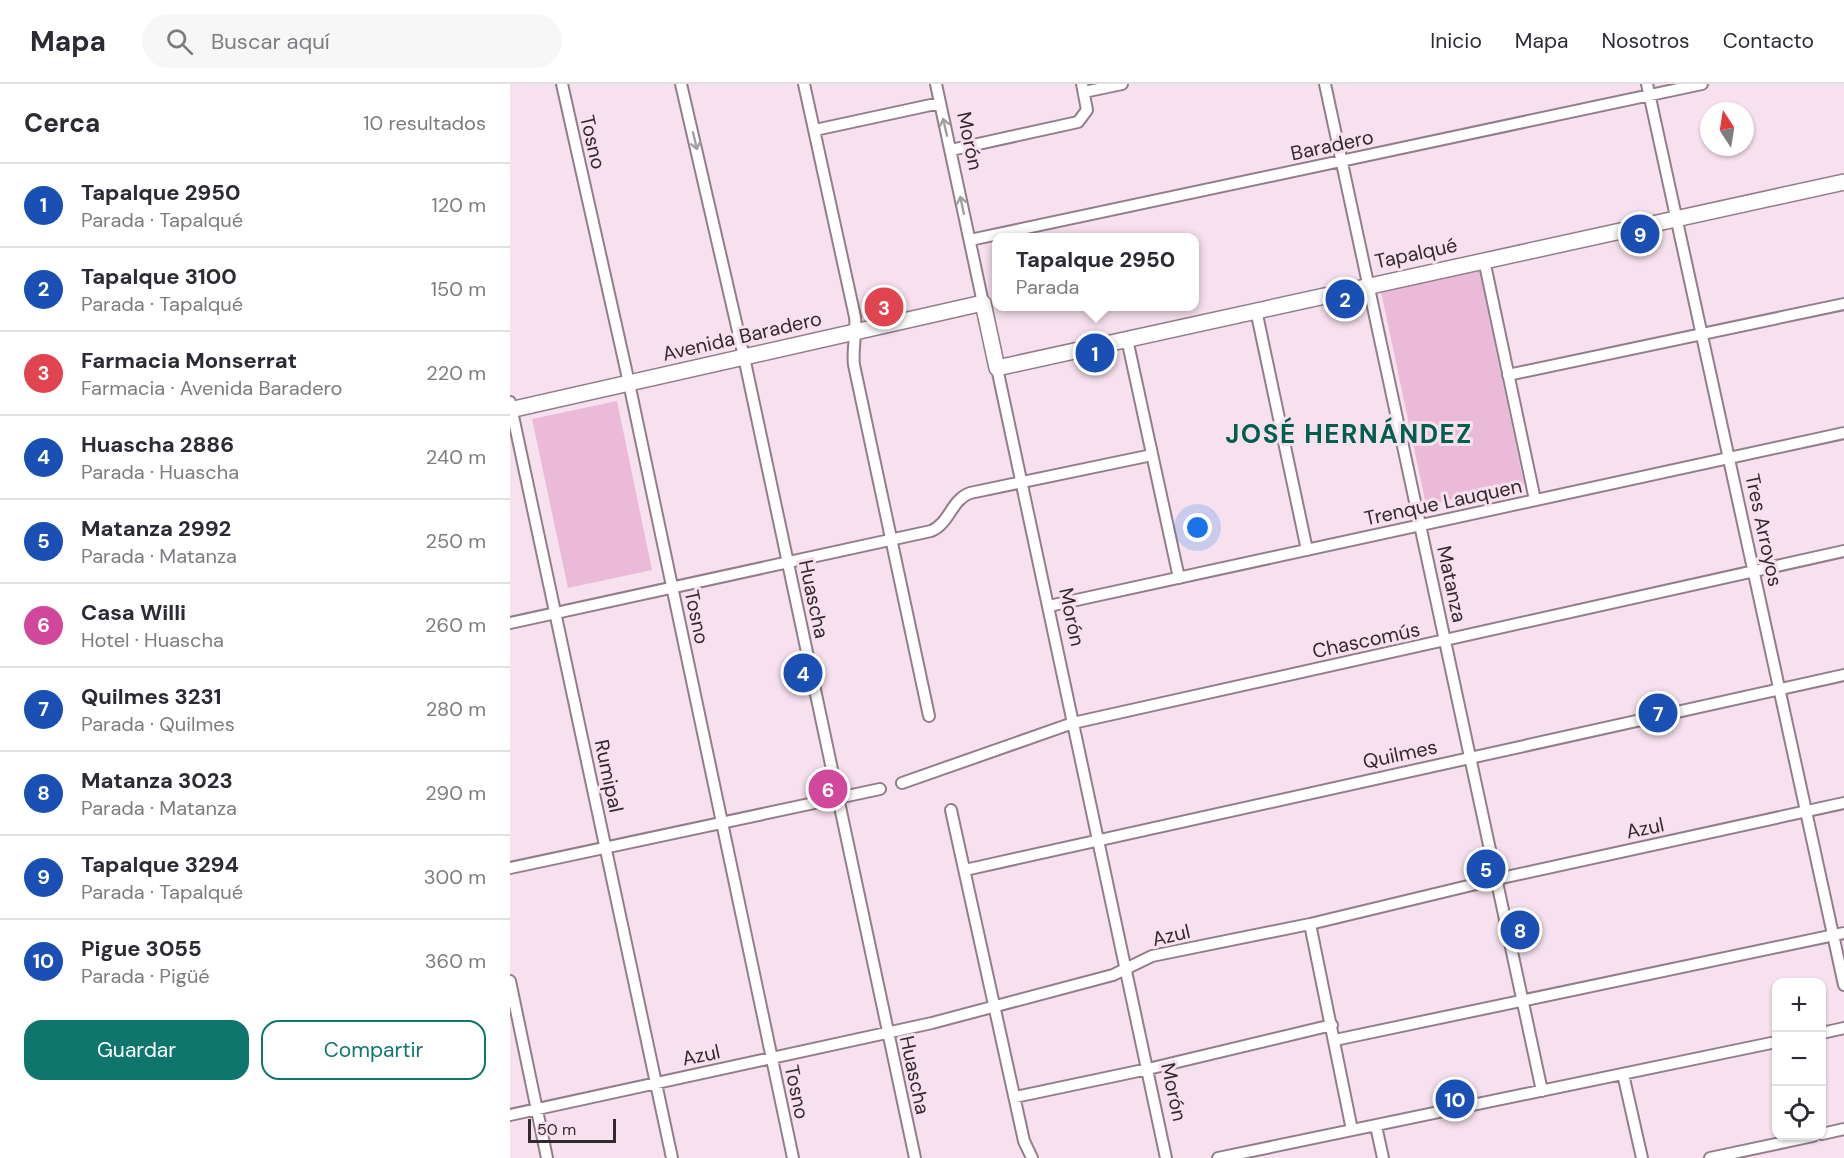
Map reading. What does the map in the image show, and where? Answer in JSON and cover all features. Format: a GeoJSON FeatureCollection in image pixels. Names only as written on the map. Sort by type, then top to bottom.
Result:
{"type":"FeatureCollection","features":[{"type":"Feature","properties":{"kind":"main road","name":"Tapalqué"},"geometry":{"type":"LineString","coordinates":[[998,368],[1844,182]]}},
{"type":"Feature","properties":{"kind":"main road","name":"Avenida Baradero"},"geometry":{"type":"LineString","coordinates":[[511,407],[629,383],[983,303]]}},
{"type":"Feature","properties":{"kind":"main road","name":"Morón"},"geometry":{"type":"LineString","coordinates":[[983,303],[998,368]]}},
{"type":"Feature","properties":{"kind":"street","name":"Tosno"},"geometry":{"type":"LineString","coordinates":[[562,84],[629,383],[793,1158]]}},
{"type":"Feature","properties":{"kind":"street","name":"Huascha"},"geometry":{"type":"LineString","coordinates":[[681,84],[744,357],[915,1158]]}},
{"type":"Feature","properties":{"kind":"street"},"geometry":{"type":"LineString","coordinates":[[804,84],[857,332],[854,365],[929,716]]}},
{"type":"Feature","properties":{"kind":"street","name":"Morón"},"geometry":{"type":"LineString","coordinates":[[936,84],[983,303]]}},
{"type":"Feature","properties":{"kind":"street"},"geometry":{"type":"LineString","coordinates":[[951,150],[1078,122],[1087,110],[1083,88],[1122,84]]}},
{"type":"Feature","properties":{"kind":"street","name":"Matanza"},"geometry":{"type":"LineString","coordinates":[[1325,84],[1542,1091]]}},
{"type":"Feature","properties":{"kind":"street","name":"Baradero"},"geometry":{"type":"LineString","coordinates":[[1003,233],[1342,161],[1649,90],[1702,84]]}},
{"type":"Feature","properties":{"kind":"street","name":"Tres Arroyos"},"geometry":{"type":"LineString","coordinates":[[1649,90],[1806,811],[1838,934],[1844,985]]}},
{"type":"Feature","properties":{"kind":"street"},"geometry":{"type":"LineString","coordinates":[[815,130],[940,103]]}},
{"type":"Feature","properties":{"kind":"street","name":"Baradero"},"geometry":{"type":"LineString","coordinates":[[970,240],[992,235]]}},
{"type":"Feature","properties":{"kind":"street"},"geometry":{"type":"LineString","coordinates":[[1484,260],[1534,500]]}},
{"type":"Feature","properties":{"kind":"street"},"geometry":{"type":"LineString","coordinates":[[1508,375],[1844,304]]}},
{"type":"Feature","properties":{"kind":"street"},"geometry":{"type":"LineString","coordinates":[[1256,310],[1307,550]]}},
{"type":"Feature","properties":{"kind":"street"},"geometry":{"type":"LineString","coordinates":[[1127,339],[1179,578]]}},
{"type":"Feature","properties":{"kind":"street","name":"Morón"},"geometry":{"type":"LineString","coordinates":[[998,368],[1166,1158]]}},
{"type":"Feature","properties":{"kind":"street","name":"Rumipal"},"geometry":{"type":"LineString","coordinates":[[511,407],[672,1158]]}},
{"type":"Feature","properties":{"kind":"street","name":"Trenque Lauquen"},"geometry":{"type":"LineString","coordinates":[[1049,606],[1844,434]]}},
{"type":"Feature","properties":{"kind":"street"},"geometry":{"type":"LineString","coordinates":[[510,623],[788,563],[941,527],[962,496],[1021,481],[1152,455]]}},
{"type":"Feature","properties":{"kind":"street","name":"Chascomús"},"geometry":{"type":"LineString","coordinates":[[902,783],[1073,723],[1844,551]]}},
{"type":"Feature","properties":{"kind":"street","name":"Quilmes"},"geometry":{"type":"LineString","coordinates":[[965,870],[1844,675]]}},
{"type":"Feature","properties":{"kind":"street"},"geometry":{"type":"LineString","coordinates":[[510,868],[880,789]]}},
{"type":"Feature","properties":{"kind":"street","name":"Azul"},"geometry":{"type":"LineString","coordinates":[[510,1115],[888,1033],[1127,970],[1152,956],[1310,924],[1497,879],[1844,803]]}},
{"type":"Feature","properties":{"kind":"street"},"geometry":{"type":"LineString","coordinates":[[951,810],[1024,1141],[1032,1158]]}},
{"type":"Feature","properties":{"kind":"street"},"geometry":{"type":"LineString","coordinates":[[1310,924],[1353,1130]]}},
{"type":"Feature","properties":{"kind":"street"},"geometry":{"type":"LineString","coordinates":[[1335,1040],[1838,934]]}},
{"type":"Feature","properties":{"kind":"street"},"geometry":{"type":"LineString","coordinates":[[510,981],[547,1158]]}},
{"type":"Feature","properties":{"kind":"street"},"geometry":{"type":"LineString","coordinates":[[1014,1097],[1148,1069],[1332,1025]]}},
{"type":"Feature","properties":{"kind":"street"},"geometry":{"type":"LineString","coordinates":[[1826,1032],[1844,1028]]}},
{"type":"Feature","properties":{"kind":"street"},"geometry":{"type":"LineString","coordinates":[[1218,1158],[1772,1043]]}},
{"type":"Feature","properties":{"kind":"street"},"geometry":{"type":"LineString","coordinates":[[1623,1074],[1642,1158]]}},
{"type":"Feature","properties":{"kind":"street"},"geometry":{"type":"LineString","coordinates":[[1376,1126],[1383,1158]]}},
{"type":"Feature","properties":{"kind":"street"},"geometry":{"type":"LineString","coordinates":[[1826,1133],[1844,1129]]}},
{"type":"Feature","properties":{"kind":"street"},"geometry":{"type":"LineString","coordinates":[[1710,1158],[1794,1140]]}},
{"type":"Feature","properties":{"kind":"street"},"geometry":{"type":"LineString","coordinates":[[1278,1146],[1280,1158]]}},
{"type":"Feature","properties":{"kind":"shaded area"},"geometry":{"type":"Polygon","coordinates":[[[1477,261],[1524,484],[1426,505],[1379,282],[1477,261]]]}},
{"type":"Feature","properties":{"kind":"shaded area"},"geometry":{"type":"Polygon","coordinates":[[[617,401],[652,570],[568,588],[532,419],[617,401]]]}},
{"type":"Feature","properties":{"kind":"place","name":"Tapalque 3294"},"geometry":{"type":"Point","coordinates":[1640,234]}},
{"type":"Feature","properties":{"kind":"place","name":"Tapalque 3100"},"geometry":{"type":"Point","coordinates":[1345,299]}},
{"type":"Feature","properties":{"kind":"place","name":"Farmacia Monserrat"},"geometry":{"type":"Point","coordinates":[884,307]}},
{"type":"Feature","properties":{"kind":"place","name":"Tapalque 2950"},"geometry":{"type":"Point","coordinates":[1095,353]}},
{"type":"Feature","properties":{"kind":"place","name":"Huascha 2886"},"geometry":{"type":"Point","coordinates":[803,673]}},
{"type":"Feature","properties":{"kind":"place","name":"Quilmes 3231"},"geometry":{"type":"Point","coordinates":[1658,713]}},
{"type":"Feature","properties":{"kind":"place","name":"Casa Willi"},"geometry":{"type":"Point","coordinates":[828,789]}},
{"type":"Feature","properties":{"kind":"place","name":"Matanza 2992"},"geometry":{"type":"Point","coordinates":[1486,869]}},
{"type":"Feature","properties":{"kind":"place","name":"Matanza 3023"},"geometry":{"type":"Point","coordinates":[1520,930]}},
{"type":"Feature","properties":{"kind":"place","name":"Pigue 3055"},"geometry":{"type":"Point","coordinates":[1455,1099]}},
{"type":"Feature","properties":{"kind":"district","name":"JOSÉ HERNÁNDEZ"},"geometry":{"type":"Point","coordinates":[1349,434]}}]}
